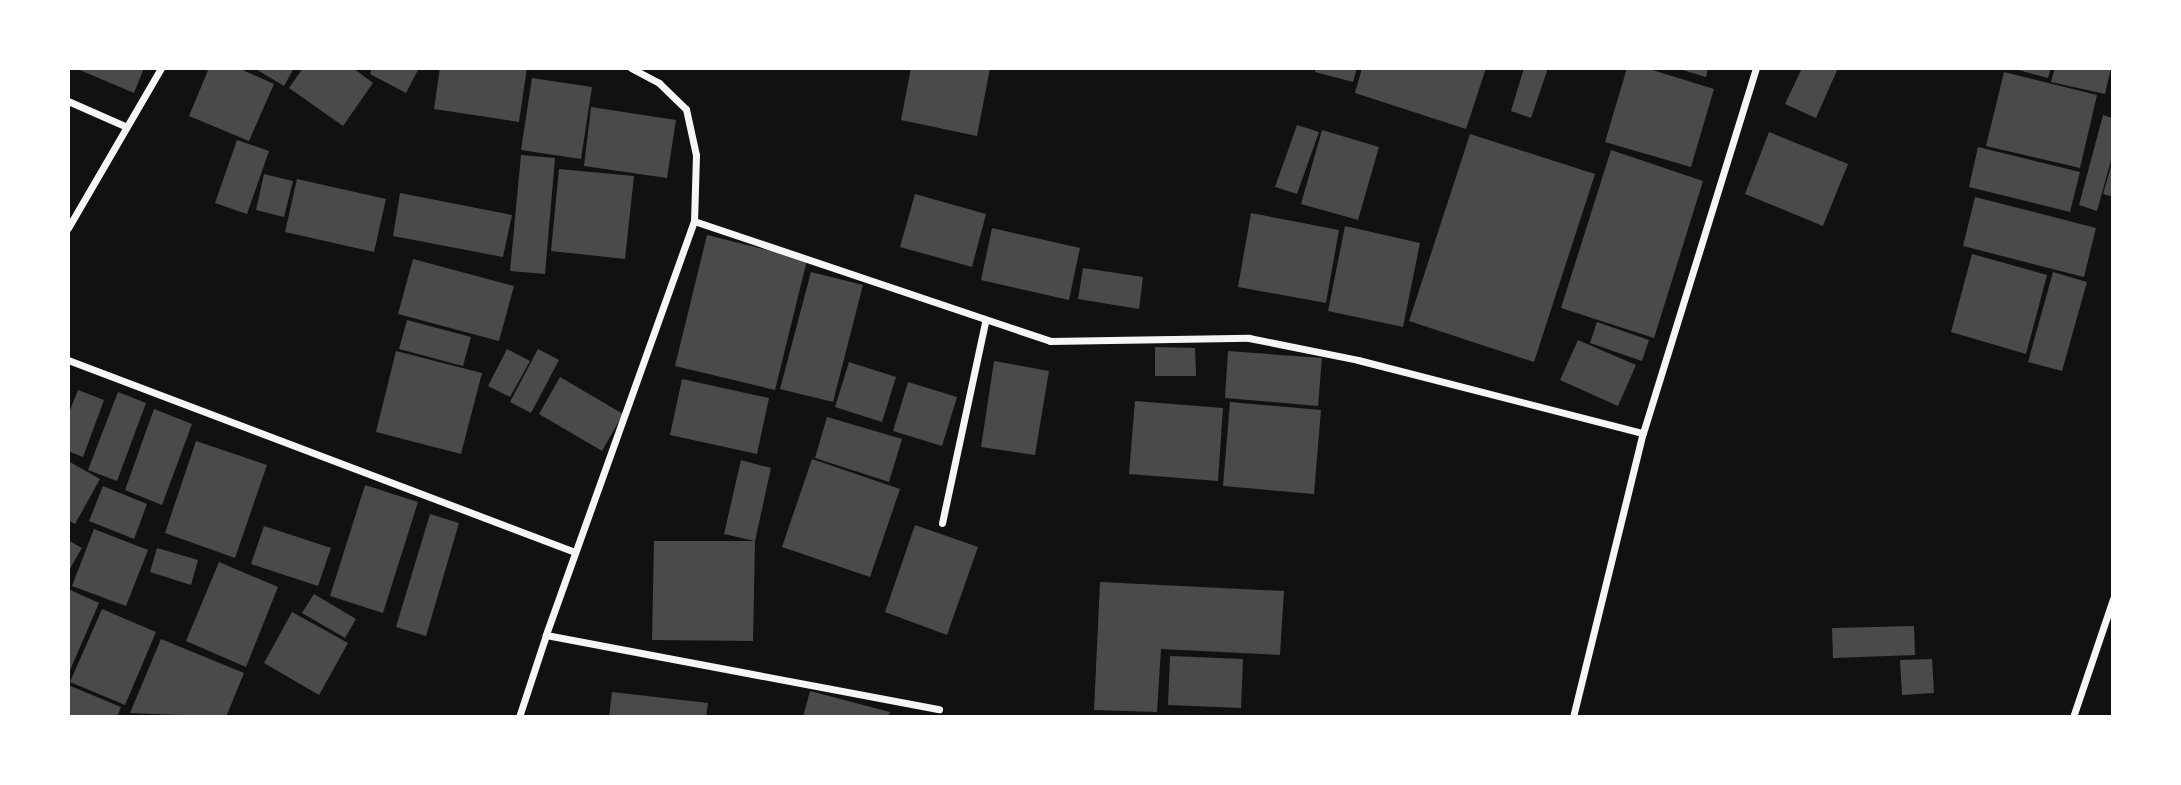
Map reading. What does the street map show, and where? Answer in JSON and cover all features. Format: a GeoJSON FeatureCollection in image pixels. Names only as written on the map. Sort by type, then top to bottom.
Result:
{"type":"FeatureCollection","features":[{"type":"Feature","properties":{"kind":"street"},"geometry":{"type":"LineString","coordinates":[[68,228],[160,68]]}},
{"type":"Feature","properties":{"kind":"street"},"geometry":{"type":"LineString","coordinates":[[519,717],[694,221],[696,155],[685,109],[659,83],[631,68]]}},
{"type":"Feature","properties":{"kind":"street"},"geometry":{"type":"LineString","coordinates":[[1573,717],[1643,433],[1756,68]]}},
{"type":"Feature","properties":{"kind":"street"},"geometry":{"type":"LineString","coordinates":[[68,101],[125,126]]}},
{"type":"Feature","properties":{"kind":"street"},"geometry":{"type":"LineString","coordinates":[[694,221],[985,323],[1050,341],[1249,338],[1358,360],[1643,433]]}},
{"type":"Feature","properties":{"kind":"street"},"geometry":{"type":"LineString","coordinates":[[942,523],[985,323]]}},
{"type":"Feature","properties":{"kind":"street"},"geometry":{"type":"LineString","coordinates":[[68,360],[575,552]]}},
{"type":"Feature","properties":{"kind":"street"},"geometry":{"type":"LineString","coordinates":[[2073,717],[2113,599]]}},
{"type":"Feature","properties":{"kind":"street"},"geometry":{"type":"LineString","coordinates":[[546,635],[939,709]]}},
{"type":"Feature","properties":{"kind":"building"},"geometry":{"type":"Polygon","coordinates":[[[75,68],[144,68],[134,93],[75,68]]]}},
{"type":"Feature","properties":{"kind":"building"},"geometry":{"type":"Polygon","coordinates":[[[209,68],[238,68],[274,84],[249,141],[189,116],[209,68]]]}},
{"type":"Feature","properties":{"kind":"building"},"geometry":{"type":"Polygon","coordinates":[[[254,68],[294,68],[284,86],[254,68]]]}},
{"type":"Feature","properties":{"kind":"building"},"geometry":{"type":"Polygon","coordinates":[[[303,68],[353,68],[373,83],[343,126],[289,88],[303,68]]]}},
{"type":"Feature","properties":{"kind":"building"},"geometry":{"type":"Polygon","coordinates":[[[372,68],[419,68],[406,93],[370,74],[372,68]]]}},
{"type":"Feature","properties":{"kind":"building"},"geometry":{"type":"Polygon","coordinates":[[[440,68],[527,68],[519,122],[434,109],[440,68]]]}},
{"type":"Feature","properties":{"kind":"building"},"geometry":{"type":"Polygon","coordinates":[[[911,68],[990,68],[977,136],[901,120],[911,68]]]}},
{"type":"Feature","properties":{"kind":"building"},"geometry":{"type":"Polygon","coordinates":[[[1316,68],[1357,68],[1353,82],[1315,72],[1316,68]]]}},
{"type":"Feature","properties":{"kind":"building"},"geometry":{"type":"Polygon","coordinates":[[[1362,68],[1486,68],[1466,129],[1355,93],[1362,68]]]}},
{"type":"Feature","properties":{"kind":"building"},"geometry":{"type":"Polygon","coordinates":[[[1524,68],[1548,68],[1531,118],[1511,111],[1524,68]]]}},
{"type":"Feature","properties":{"kind":"building"},"geometry":{"type":"Polygon","coordinates":[[[1627,68],[1646,68],[1714,89],[1691,167],[1605,142],[1627,68]]]}},
{"type":"Feature","properties":{"kind":"building"},"geometry":{"type":"Polygon","coordinates":[[[1676,68],[1708,68],[1706,77],[1676,68]]]}},
{"type":"Feature","properties":{"kind":"building"},"geometry":{"type":"Polygon","coordinates":[[[1802,68],[1838,68],[1816,118],[1785,104],[1802,68]]]}},
{"type":"Feature","properties":{"kind":"building"},"geometry":{"type":"Polygon","coordinates":[[[2011,68],[2051,68],[2048,78],[2011,68]]]}},
{"type":"Feature","properties":{"kind":"building"},"geometry":{"type":"Polygon","coordinates":[[[2055,68],[2111,68],[2105,94],[2051,82],[2055,68]]]}},
{"type":"Feature","properties":{"kind":"building"},"geometry":{"type":"Polygon","coordinates":[[[2004,72],[2097,95],[2080,168],[1986,146],[2004,72]]]}},
{"type":"Feature","properties":{"kind":"building"},"geometry":{"type":"Polygon","coordinates":[[[532,78],[592,87],[581,159],[521,150],[532,78]]]}},
{"type":"Feature","properties":{"kind":"building"},"geometry":{"type":"Polygon","coordinates":[[[591,107],[676,120],[667,178],[584,166],[591,107]]]}},
{"type":"Feature","properties":{"kind":"building"},"geometry":{"type":"Polygon","coordinates":[[[2103,115],[2113,118],[2113,153],[2097,211],[2079,205],[2103,115]]]}},
{"type":"Feature","properties":{"kind":"building"},"geometry":{"type":"Polygon","coordinates":[[[1297,125],[1319,132],[1297,194],[1275,187],[1297,125]]]}},
{"type":"Feature","properties":{"kind":"building"},"geometry":{"type":"Polygon","coordinates":[[[1322,130],[1379,147],[1358,220],[1301,204],[1322,130]]]}},
{"type":"Feature","properties":{"kind":"building"},"geometry":{"type":"Polygon","coordinates":[[[1769,132],[1848,164],[1823,226],[1745,194],[1769,132]]]}},
{"type":"Feature","properties":{"kind":"building"},"geometry":{"type":"Polygon","coordinates":[[[1470,134],[1595,174],[1534,362],[1409,321],[1470,134]]]}},
{"type":"Feature","properties":{"kind":"building"},"geometry":{"type":"Polygon","coordinates":[[[237,140],[269,151],[247,214],[215,203],[237,140]]]}},
{"type":"Feature","properties":{"kind":"building"},"geometry":{"type":"Polygon","coordinates":[[[1978,147],[2080,172],[2070,212],[1969,187],[1978,147]]]}},
{"type":"Feature","properties":{"kind":"building"},"geometry":{"type":"Polygon","coordinates":[[[1611,150],[1703,181],[1654,338],[1561,308],[1611,150]]]}},
{"type":"Feature","properties":{"kind":"building"},"geometry":{"type":"Polygon","coordinates":[[[521,155],[555,158],[545,274],[510,271],[521,155]]]}},
{"type":"Feature","properties":{"kind":"building"},"geometry":{"type":"Polygon","coordinates":[[[2113,163],[2113,197],[2103,194],[2113,163]]]}},
{"type":"Feature","properties":{"kind":"building"},"geometry":{"type":"Polygon","coordinates":[[[559,169],[634,176],[625,259],[551,251],[559,169]]]}},
{"type":"Feature","properties":{"kind":"building"},"geometry":{"type":"Polygon","coordinates":[[[264,174],[293,181],[284,217],[256,210],[264,174]]]}},
{"type":"Feature","properties":{"kind":"building"},"geometry":{"type":"Polygon","coordinates":[[[297,179],[386,199],[374,252],[285,232],[297,179]]]}},
{"type":"Feature","properties":{"kind":"building"},"geometry":{"type":"Polygon","coordinates":[[[400,193],[512,215],[503,257],[393,236],[400,193]]]}},
{"type":"Feature","properties":{"kind":"building"},"geometry":{"type":"Polygon","coordinates":[[[915,194],[986,214],[972,267],[900,247],[915,194]]]}},
{"type":"Feature","properties":{"kind":"building"},"geometry":{"type":"Polygon","coordinates":[[[1975,197],[2096,228],[2084,277],[1963,246],[1975,197]]]}},
{"type":"Feature","properties":{"kind":"building"},"geometry":{"type":"Polygon","coordinates":[[[1251,213],[1339,230],[1326,303],[1238,287],[1251,213]]]}},
{"type":"Feature","properties":{"kind":"building"},"geometry":{"type":"Polygon","coordinates":[[[1345,226],[1420,243],[1403,327],[1328,311],[1345,226]]]}},
{"type":"Feature","properties":{"kind":"building"},"geometry":{"type":"Polygon","coordinates":[[[992,228],[1080,248],[1069,300],[981,280],[992,228]]]}},
{"type":"Feature","properties":{"kind":"building"},"geometry":{"type":"Polygon","coordinates":[[[707,235],[807,260],[775,390],[675,366],[707,235]]]}},
{"type":"Feature","properties":{"kind":"building"},"geometry":{"type":"Polygon","coordinates":[[[1972,254],[2047,275],[2026,354],[1951,332],[1972,254]]]}},
{"type":"Feature","properties":{"kind":"building"},"geometry":{"type":"Polygon","coordinates":[[[413,259],[514,286],[499,341],[398,314],[413,259]]]}},
{"type":"Feature","properties":{"kind":"building"},"geometry":{"type":"Polygon","coordinates":[[[1083,268],[1143,277],[1139,309],[1078,299],[1083,268]]]}},
{"type":"Feature","properties":{"kind":"building"},"geometry":{"type":"Polygon","coordinates":[[[811,272],[863,285],[833,402],[780,389],[811,272]]]}},
{"type":"Feature","properties":{"kind":"building"},"geometry":{"type":"Polygon","coordinates":[[[2053,272],[2087,282],[2062,371],[2028,362],[2053,272]]]}},
{"type":"Feature","properties":{"kind":"building"},"geometry":{"type":"Polygon","coordinates":[[[407,320],[471,337],[463,366],[399,349],[407,320]]]}},
{"type":"Feature","properties":{"kind":"building"},"geometry":{"type":"Polygon","coordinates":[[[1597,322],[1649,340],[1642,361],[1590,343],[1597,322]]]}},
{"type":"Feature","properties":{"kind":"building"},"geometry":{"type":"Polygon","coordinates":[[[1578,340],[1636,365],[1618,406],[1560,380],[1578,340]]]}},
{"type":"Feature","properties":{"kind":"building"},"geometry":{"type":"Polygon","coordinates":[[[1155,347],[1195,348],[1196,376],[1155,376],[1155,347]]]}},
{"type":"Feature","properties":{"kind":"building"},"geometry":{"type":"Polygon","coordinates":[[[507,349],[530,361],[510,397],[488,386],[507,349]]]}},
{"type":"Feature","properties":{"kind":"building"},"geometry":{"type":"Polygon","coordinates":[[[538,349],[559,360],[531,413],[510,402],[538,349]]]}},
{"type":"Feature","properties":{"kind":"building"},"geometry":{"type":"Polygon","coordinates":[[[396,351],[482,373],[461,454],[376,432],[396,351]]]}},
{"type":"Feature","properties":{"kind":"building"},"geometry":{"type":"Polygon","coordinates":[[[1228,351],[1322,358],[1318,406],[1225,398],[1228,351]]]}},
{"type":"Feature","properties":{"kind":"building"},"geometry":{"type":"Polygon","coordinates":[[[994,361],[1049,371],[1035,455],[981,447],[994,361]]]}},
{"type":"Feature","properties":{"kind":"building"},"geometry":{"type":"Polygon","coordinates":[[[849,362],[896,377],[882,422],[835,407],[849,362]]]}},
{"type":"Feature","properties":{"kind":"building"},"geometry":{"type":"Polygon","coordinates":[[[560,377],[623,414],[602,451],[539,414],[560,377]]]}},
{"type":"Feature","properties":{"kind":"building"},"geometry":{"type":"Polygon","coordinates":[[[682,379],[769,398],[757,454],[670,435],[682,379]]]}},
{"type":"Feature","properties":{"kind":"building"},"geometry":{"type":"Polygon","coordinates":[[[908,382],[957,397],[942,446],[893,431],[908,382]]]}},
{"type":"Feature","properties":{"kind":"building"},"geometry":{"type":"Polygon","coordinates":[[[78,390],[104,400],[83,457],[68,451],[68,415],[78,390]]]}},
{"type":"Feature","properties":{"kind":"building"},"geometry":{"type":"Polygon","coordinates":[[[118,392],[146,403],[117,481],[88,470],[118,392]]]}},
{"type":"Feature","properties":{"kind":"building"},"geometry":{"type":"Polygon","coordinates":[[[1135,401],[1223,408],[1218,481],[1129,474],[1135,401]]]}},
{"type":"Feature","properties":{"kind":"building"},"geometry":{"type":"Polygon","coordinates":[[[1230,402],[1321,410],[1314,494],[1223,486],[1230,402]]]}},
{"type":"Feature","properties":{"kind":"building"},"geometry":{"type":"Polygon","coordinates":[[[154,409],[192,424],[162,505],[125,490],[154,409]]]}},
{"type":"Feature","properties":{"kind":"building"},"geometry":{"type":"Polygon","coordinates":[[[827,417],[902,439],[889,482],[815,458],[827,417]]]}},
{"type":"Feature","properties":{"kind":"building"},"geometry":{"type":"Polygon","coordinates":[[[196,441],[267,465],[235,558],[165,533],[196,441]]]}},
{"type":"Feature","properties":{"kind":"building"},"geometry":{"type":"Polygon","coordinates":[[[812,459],[900,489],[870,577],[782,547],[812,459]]]}},
{"type":"Feature","properties":{"kind":"building"},"geometry":{"type":"Polygon","coordinates":[[[741,460],[771,468],[755,541],[724,534],[741,460]]]}},
{"type":"Feature","properties":{"kind":"building"},"geometry":{"type":"Polygon","coordinates":[[[68,461],[100,479],[75,524],[68,520],[68,461]]]}},
{"type":"Feature","properties":{"kind":"building"},"geometry":{"type":"Polygon","coordinates":[[[365,485],[418,502],[383,613],[330,596],[365,485]]]}},
{"type":"Feature","properties":{"kind":"building"},"geometry":{"type":"Polygon","coordinates":[[[103,486],[147,504],[134,539],[89,521],[103,486]]]}},
{"type":"Feature","properties":{"kind":"building"},"geometry":{"type":"Polygon","coordinates":[[[430,514],[459,523],[426,636],[396,627],[430,514]]]}},
{"type":"Feature","properties":{"kind":"building"},"geometry":{"type":"Polygon","coordinates":[[[915,525],[978,547],[947,635],[885,612],[915,525]]]}},
{"type":"Feature","properties":{"kind":"building"},"geometry":{"type":"Polygon","coordinates":[[[264,526],[331,548],[318,586],[251,564],[264,526]]]}},
{"type":"Feature","properties":{"kind":"building"},"geometry":{"type":"Polygon","coordinates":[[[94,529],[148,550],[126,606],[72,586],[94,529]]]}},
{"type":"Feature","properties":{"kind":"building"},"geometry":{"type":"Polygon","coordinates":[[[68,540],[82,548],[68,572],[68,540]]]}},
{"type":"Feature","properties":{"kind":"building"},"geometry":{"type":"Polygon","coordinates":[[[654,541],[755,541],[753,641],[652,640],[654,541]]]}},
{"type":"Feature","properties":{"kind":"building"},"geometry":{"type":"Polygon","coordinates":[[[157,548],[198,560],[191,585],[150,572],[157,548]]]}},
{"type":"Feature","properties":{"kind":"building"},"geometry":{"type":"Polygon","coordinates":[[[219,562],[278,587],[246,667],[186,641],[219,562]]]}},
{"type":"Feature","properties":{"kind":"building"},"geometry":{"type":"Polygon","coordinates":[[[1100,582],[1284,591],[1280,655],[1161,649],[1157,712],[1094,710],[1100,582]]]}},
{"type":"Feature","properties":{"kind":"building"},"geometry":{"type":"Polygon","coordinates":[[[68,589],[99,603],[68,675],[68,589]]]}},
{"type":"Feature","properties":{"kind":"building"},"geometry":{"type":"Polygon","coordinates":[[[314,594],[356,619],[345,638],[302,613],[314,594]]]}},
{"type":"Feature","properties":{"kind":"building"},"geometry":{"type":"Polygon","coordinates":[[[102,609],[156,632],[125,705],[70,682],[102,609]]]}},
{"type":"Feature","properties":{"kind":"building"},"geometry":{"type":"Polygon","coordinates":[[[292,612],[348,643],[319,695],[264,663],[292,612]]]}},
{"type":"Feature","properties":{"kind":"building"},"geometry":{"type":"Polygon","coordinates":[[[1914,626],[1915,655],[1833,658],[1832,628],[1914,626]]]}},
{"type":"Feature","properties":{"kind":"building"},"geometry":{"type":"Polygon","coordinates":[[[161,639],[244,673],[226,717],[130,713],[161,639]]]}},
{"type":"Feature","properties":{"kind":"building"},"geometry":{"type":"Polygon","coordinates":[[[1170,656],[1243,659],[1241,708],[1168,705],[1170,656]]]}},
{"type":"Feature","properties":{"kind":"building"},"geometry":{"type":"Polygon","coordinates":[[[1932,659],[1934,693],[1902,695],[1900,660],[1932,659]]]}},
{"type":"Feature","properties":{"kind":"building"},"geometry":{"type":"Polygon","coordinates":[[[68,685],[121,707],[117,717],[68,717],[68,685]]]}},
{"type":"Feature","properties":{"kind":"building"},"geometry":{"type":"Polygon","coordinates":[[[810,691],[890,712],[888,717],[803,717],[810,691]]]}},
{"type":"Feature","properties":{"kind":"building"},"geometry":{"type":"Polygon","coordinates":[[[612,692],[708,703],[706,717],[609,717],[612,692]]]}}]}
